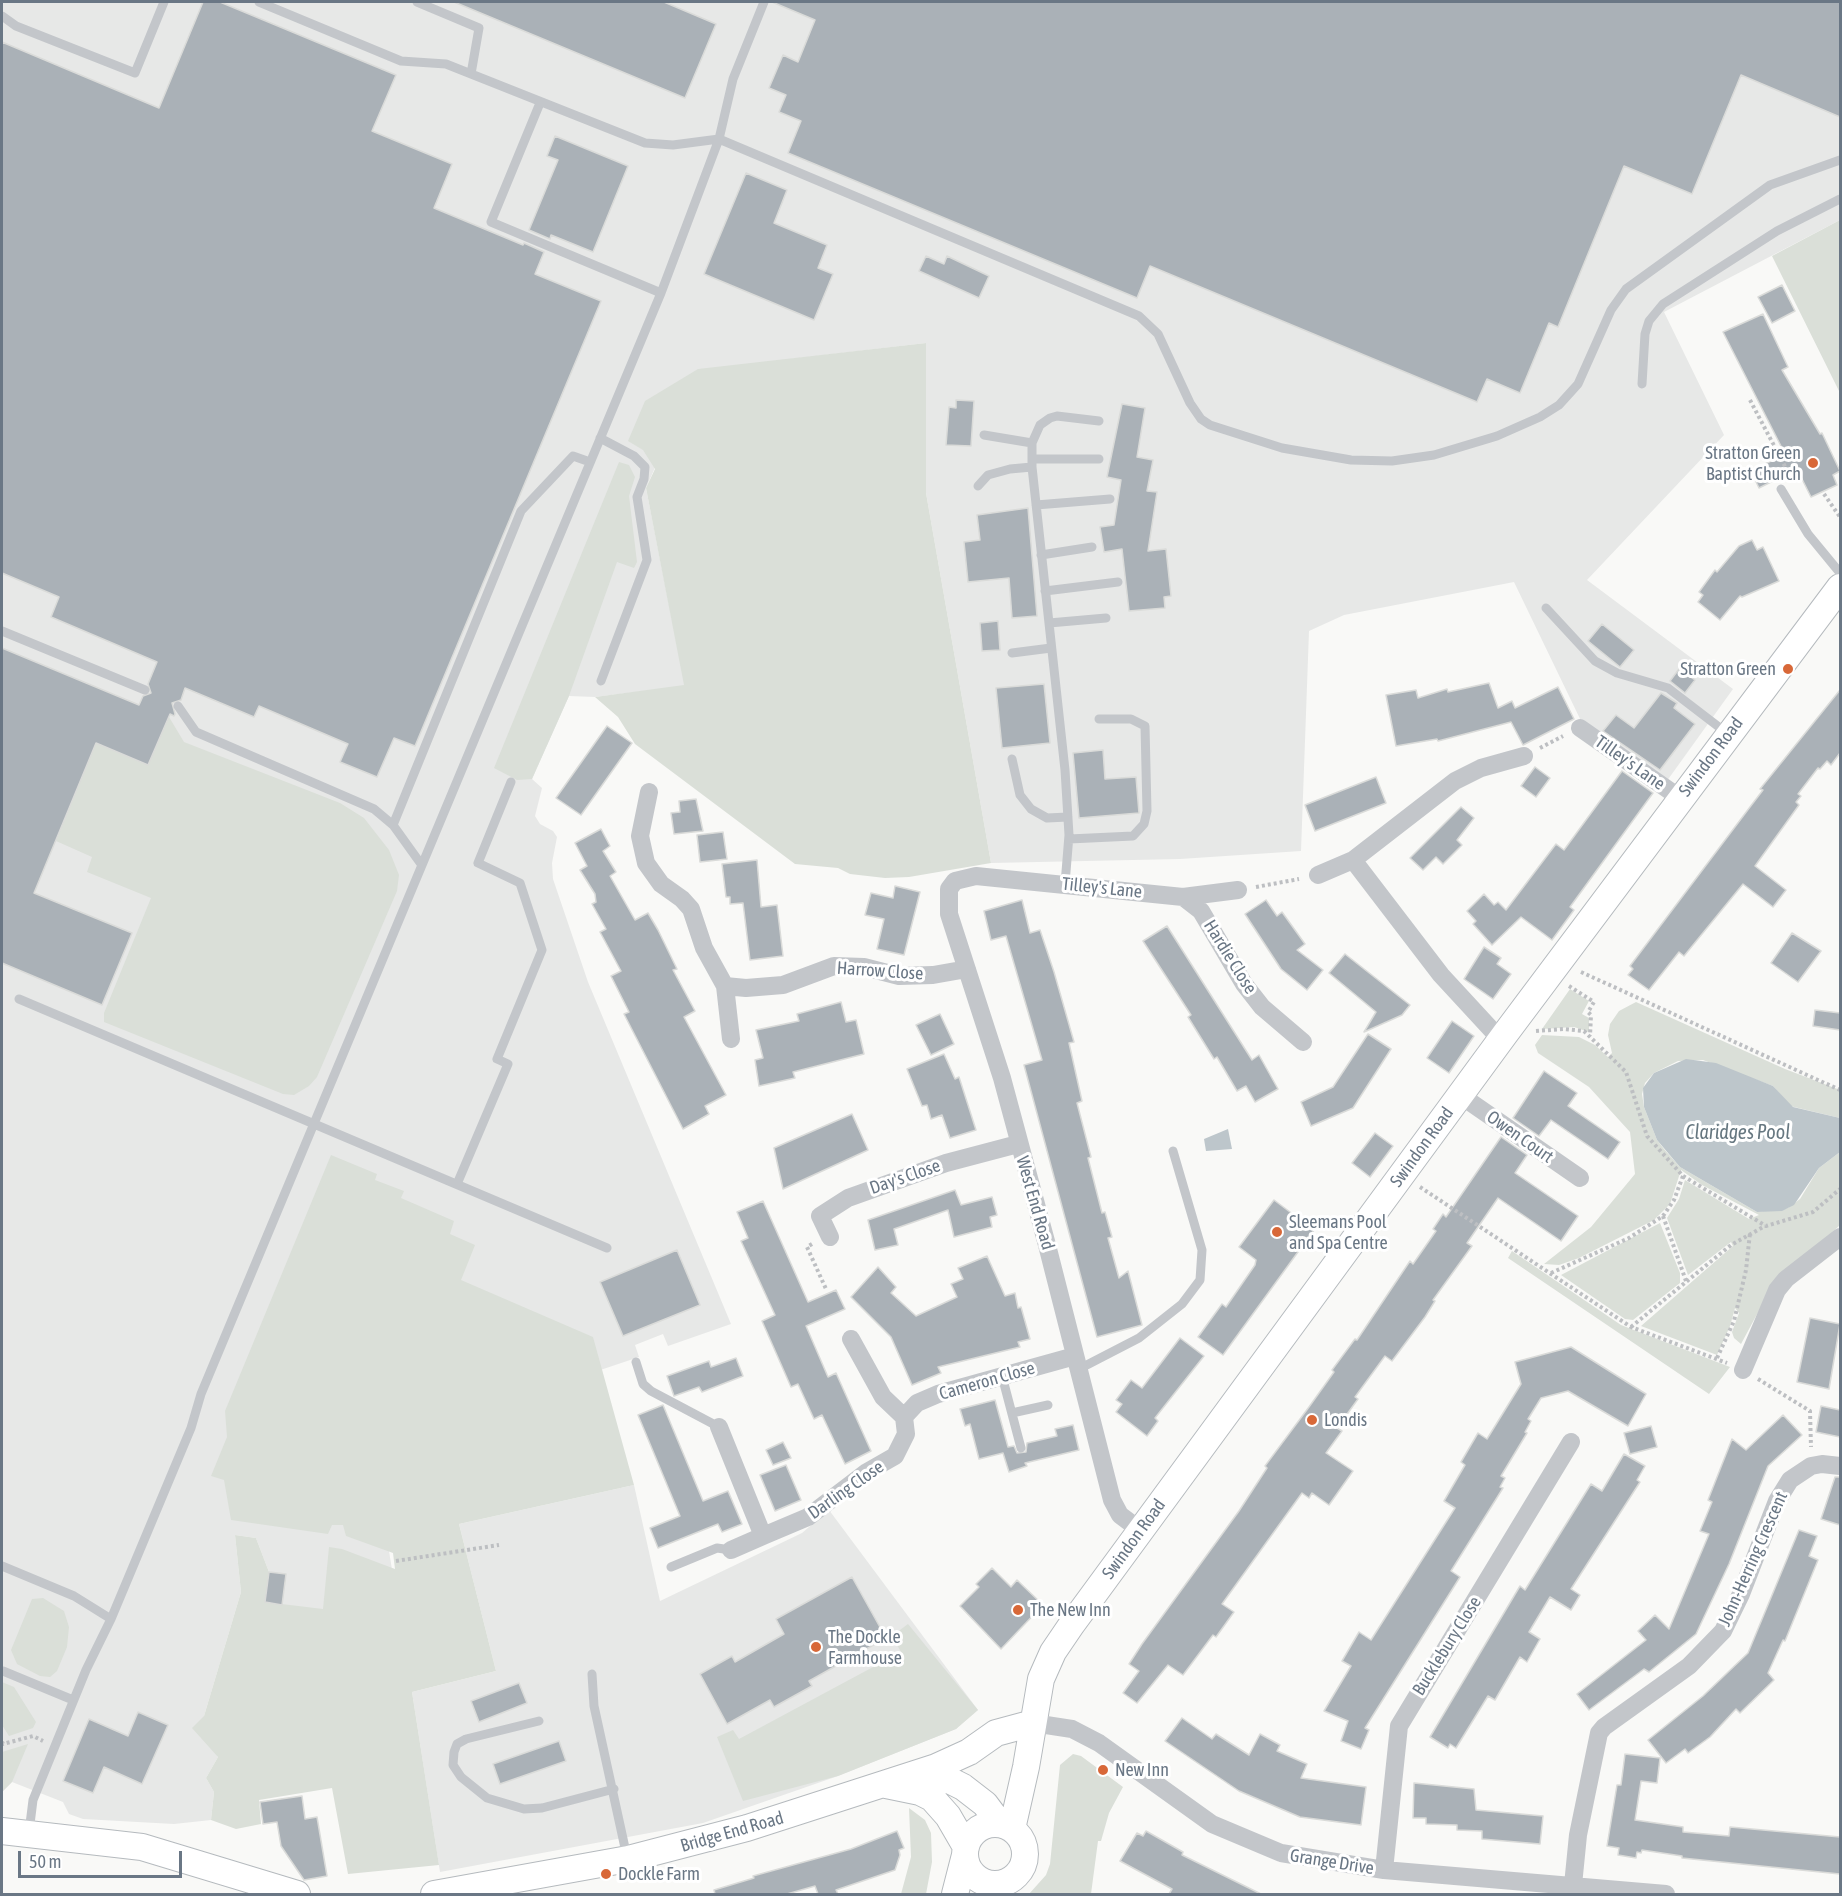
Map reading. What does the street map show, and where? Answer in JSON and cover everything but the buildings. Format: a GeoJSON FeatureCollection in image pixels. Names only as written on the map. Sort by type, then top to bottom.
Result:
{"type":"FeatureCollection","features":[{"type":"Feature","properties":{"kind":"main road","name":"Swindon Road"},"geometry":{"type":"LineString","coordinates":[[1006,1826],[1034,1723],[1041,1679],[1053,1652],[1460,1095],[1503,1037],[1564,964],[1680,798],[1840,585]]}},
{"type":"Feature","properties":{"kind":"main road","name":"Bridge End Road"},"geometry":{"type":"LineString","coordinates":[[434,1894],[628,1859],[747,1828],[885,1785],[969,1752],[996,1733],[1034,1723]]}},
{"type":"Feature","properties":{"kind":"main road"},"geometry":{"type":"LineString","coordinates":[[917,1773],[951,1781],[988,1806],[1023,1842],[1026,1856],[1020,1871],[1003,1888],[998,1884],[982,1881],[970,1870],[965,1851]]}},
{"type":"Feature","properties":{"kind":"main road","name":"Bridge End Road"},"geometry":{"type":"LineString","coordinates":[[885,1785],[920,1792],[932,1798],[948,1816],[965,1851]]}},
{"type":"Feature","properties":{"kind":"main road"},"geometry":{"type":"LineString","coordinates":[[955,1894],[965,1851],[976,1830],[987,1825],[1006,1826]]}},
{"type":"Feature","properties":{"kind":"main road"},"geometry":{"type":"LineString","coordinates":[[2,1831],[142,1847],[297,1894]]}},
{"type":"Feature","properties":{"kind":"street","name":"Tilley's Lane"},"geometry":{"type":"LineString","coordinates":[[1580,728],[1680,798]]}},
{"type":"Feature","properties":{"kind":"street"},"geometry":{"type":"LineString","coordinates":[[1318,875],[1353,860],[1455,781],[1481,768],[1524,756]]}},
{"type":"Feature","properties":{"kind":"street"},"geometry":{"type":"LineString","coordinates":[[649,792],[640,836],[646,863],[661,885],[682,899],[691,909],[704,948],[725,986],[731,1039]]}},
{"type":"Feature","properties":{"kind":"street"},"geometry":{"type":"LineString","coordinates":[[1353,860],[1441,975],[1503,1037]]}},
{"type":"Feature","properties":{"kind":"street","name":"Tilley's Lane"},"geometry":{"type":"LineString","coordinates":[[967,876],[1183,897],[1238,890]]}},
{"type":"Feature","properties":{"kind":"street","name":"West End Road"},"geometry":{"type":"LineString","coordinates":[[967,876],[955,881],[949,889],[948,901],[1002,1078],[1017,1144],[1047,1245],[1112,1500],[1120,1515],[1140,1530]]}},
{"type":"Feature","properties":{"kind":"street","name":"Hardie Close"},"geometry":{"type":"LineString","coordinates":[[1183,897],[1201,911],[1244,984],[1262,1007],[1303,1042]]}},
{"type":"Feature","properties":{"kind":"street","name":"Harrow Close"},"geometry":{"type":"LineString","coordinates":[[725,986],[746,988],[783,985],[834,966],[864,967],[899,976],[933,975],[967,969]]}},
{"type":"Feature","properties":{"kind":"street","name":"Owen Court"},"geometry":{"type":"LineString","coordinates":[[1460,1095],[1580,1178]]}},
{"type":"Feature","properties":{"kind":"street","name":"Day's Close"},"geometry":{"type":"LineString","coordinates":[[830,1237],[820,1216],[848,1198],[946,1163],[1017,1144]]}},
{"type":"Feature","properties":{"kind":"street"},"geometry":{"type":"LineString","coordinates":[[1743,1370],[1777,1290],[1786,1279],[1840,1237]]}},
{"type":"Feature","properties":{"kind":"street"},"geometry":{"type":"LineString","coordinates":[[850,1339],[883,1397],[904,1417]]}},
{"type":"Feature","properties":{"kind":"street","name":"Cameron Close"},"geometry":{"type":"LineString","coordinates":[[904,1417],[917,1403],[938,1394],[1002,1376],[1077,1363]]}},
{"type":"Feature","properties":{"kind":"street","name":"Darling Close"},"geometry":{"type":"LineString","coordinates":[[731,1550],[808,1517],[867,1472],[895,1456],[906,1434],[904,1417]]}},
{"type":"Feature","properties":{"kind":"street"},"geometry":{"type":"LineString","coordinates":[[719,1427],[763,1536]]}},
{"type":"Feature","properties":{"kind":"street","name":"Bucklebury Close"},"geometry":{"type":"LineString","coordinates":[[1384,1870],[1399,1725],[1571,1442]]}},
{"type":"Feature","properties":{"kind":"street"},"geometry":{"type":"LineString","coordinates":[[1811,1466],[1822,1464],[1840,1466]]}},
{"type":"Feature","properties":{"kind":"street","name":"John-Herring Crescent"},"geometry":{"type":"LineString","coordinates":[[1573,1885],[1578,1835],[1599,1734],[1604,1727],[1689,1666],[1710,1647],[1723,1631],[1783,1488],[1799,1473],[1811,1466]]}},
{"type":"Feature","properties":{"kind":"street","name":"Grange Drive"},"geometry":{"type":"LineString","coordinates":[[1034,1723],[1072,1729],[1099,1743],[1212,1824],[1257,1845],[1315,1861],[1384,1870],[1666,1894]]}},
{"type":"Feature","properties":{"kind":"lane"},"geometry":{"type":"LineString","coordinates":[[2,16],[16,26],[135,73],[164,2]]}},
{"type":"Feature","properties":{"kind":"lane"},"geometry":{"type":"LineString","coordinates":[[259,2],[401,61],[446,64],[645,143],[673,145],[719,139],[1139,316],[1158,334],[1190,403],[1202,419],[1210,425],[1282,448],[1371,462],[1418,458],[1463,446],[1521,427],[1559,405],[1578,384],[1611,310],[1626,289],[1770,185],[1840,160]]}},
{"type":"Feature","properties":{"kind":"lane"},"geometry":{"type":"LineString","coordinates":[[417,2],[479,28],[471,74]]}},
{"type":"Feature","properties":{"kind":"lane"},"geometry":{"type":"LineString","coordinates":[[28,1834],[33,1800],[73,1700],[111,1619],[191,1428],[201,1394],[661,293],[719,139],[733,79],[764,2]]}},
{"type":"Feature","properties":{"kind":"lane"},"geometry":{"type":"LineString","coordinates":[[540,103],[491,222],[661,293]]}},
{"type":"Feature","properties":{"kind":"lane"},"geometry":{"type":"LineString","coordinates":[[1642,384],[1645,334],[1649,321],[1663,304],[1777,231],[1840,199]]}},
{"type":"Feature","properties":{"kind":"lane"},"geometry":{"type":"LineString","coordinates":[[1065,884],[1069,839],[1068,817],[1036,505],[1032,443],[1040,425],[1050,418],[1099,421]]}},
{"type":"Feature","properties":{"kind":"lane"},"geometry":{"type":"LineString","coordinates":[[984,435],[1032,443]]}},
{"type":"Feature","properties":{"kind":"lane"},"geometry":{"type":"LineString","coordinates":[[600,438],[634,456],[645,467],[638,497],[647,560],[601,681]]}},
{"type":"Feature","properties":{"kind":"lane"},"geometry":{"type":"LineString","coordinates":[[393,825],[521,511],[573,456],[591,462]]}},
{"type":"Feature","properties":{"kind":"lane"},"geometry":{"type":"LineString","coordinates":[[978,486],[988,475],[1032,463],[1099,459]]}},
{"type":"Feature","properties":{"kind":"lane"},"geometry":{"type":"LineString","coordinates":[[1781,489],[1840,585]]}},
{"type":"Feature","properties":{"kind":"lane"},"geometry":{"type":"LineString","coordinates":[[1036,505],[1110,498]]}},
{"type":"Feature","properties":{"kind":"lane"},"geometry":{"type":"LineString","coordinates":[[1041,555],[1092,547]]}},
{"type":"Feature","properties":{"kind":"lane"},"geometry":{"type":"LineString","coordinates":[[1045,591],[1118,582]]}},
{"type":"Feature","properties":{"kind":"lane"},"geometry":{"type":"LineString","coordinates":[[1546,608],[1595,661],[1617,673],[1649,680],[1668,688],[1728,734]]}},
{"type":"Feature","properties":{"kind":"lane"},"geometry":{"type":"LineString","coordinates":[[1048,623],[1106,618]]}},
{"type":"Feature","properties":{"kind":"lane"},"geometry":{"type":"LineString","coordinates":[[2,631],[145,690]]}},
{"type":"Feature","properties":{"kind":"lane"},"geometry":{"type":"LineString","coordinates":[[1012,653],[1051,648]]}},
{"type":"Feature","properties":{"kind":"lane"},"geometry":{"type":"LineString","coordinates":[[178,706],[196,732],[374,809],[393,825],[421,864]]}},
{"type":"Feature","properties":{"kind":"lane"},"geometry":{"type":"LineString","coordinates":[[1069,839],[1132,836],[1144,824],[1147,811],[1145,726],[1131,719],[1099,719]]}},
{"type":"Feature","properties":{"kind":"lane"},"geometry":{"type":"LineString","coordinates":[[1012,759],[1020,795],[1031,809],[1047,818],[1068,817]]}},
{"type":"Feature","properties":{"kind":"lane"},"geometry":{"type":"LineString","coordinates":[[457,1184],[508,1064],[497,1059],[542,950],[520,883],[478,862],[511,782]]}},
{"type":"Feature","properties":{"kind":"lane"},"geometry":{"type":"LineString","coordinates":[[19,999],[607,1248]]}},
{"type":"Feature","properties":{"kind":"lane"},"geometry":{"type":"LineString","coordinates":[[1077,1363],[1139,1338],[1182,1304],[1200,1280],[1202,1250],[1173,1151]]}},
{"type":"Feature","properties":{"kind":"lane"},"geometry":{"type":"LineString","coordinates":[[636,1362],[643,1384],[651,1391],[719,1427]]}},
{"type":"Feature","properties":{"kind":"lane"},"geometry":{"type":"LineString","coordinates":[[1002,1376],[1022,1448]]}},
{"type":"Feature","properties":{"kind":"lane"},"geometry":{"type":"LineString","coordinates":[[1012,1413],[1048,1405]]}},
{"type":"Feature","properties":{"kind":"lane"},"geometry":{"type":"LineString","coordinates":[[671,1566],[717,1548],[731,1550]]}},
{"type":"Feature","properties":{"kind":"lane"},"geometry":{"type":"LineString","coordinates":[[2,1566],[74,1596],[111,1619]]}},
{"type":"Feature","properties":{"kind":"lane"},"geometry":{"type":"LineString","coordinates":[[3,1671],[73,1700]]}},
{"type":"Feature","properties":{"kind":"lane"},"geometry":{"type":"LineString","coordinates":[[592,1674],[594,1706],[628,1859]]}},
{"type":"Feature","properties":{"kind":"lane"},"geometry":{"type":"LineString","coordinates":[[539,1721],[466,1739],[457,1744],[453,1765],[461,1777],[487,1798],[524,1809],[542,1808],[614,1789]]}},
{"type":"Feature","properties":{"kind":"path"},"geometry":{"type":"LineString","coordinates":[[1750,400],[1787,467],[1789,481],[1781,489]]}},
{"type":"Feature","properties":{"kind":"path"},"geometry":{"type":"LineString","coordinates":[[1824,494],[1840,517]]}},
{"type":"Feature","properties":{"kind":"path"},"geometry":{"type":"LineString","coordinates":[[1524,756],[1580,728]]}},
{"type":"Feature","properties":{"kind":"path"},"geometry":{"type":"LineString","coordinates":[[1238,890],[1318,875]]}},
{"type":"Feature","properties":{"kind":"path"},"geometry":{"type":"LineString","coordinates":[[1564,964],[1569,985],[1594,1002],[1588,1012],[1591,1015],[1590,1037]]}},
{"type":"Feature","properties":{"kind":"path"},"geometry":{"type":"LineString","coordinates":[[1564,964],[1840,1090]]}},
{"type":"Feature","properties":{"kind":"path"},"geometry":{"type":"LineString","coordinates":[[1503,1037],[1564,1029],[1584,1031],[1626,1072],[1647,1136],[1683,1176],[1766,1226]]}},
{"type":"Feature","properties":{"kind":"path"},"geometry":{"type":"LineString","coordinates":[[1401,1175],[1631,1327],[1717,1358],[1743,1370],[1810,1411],[1811,1466]]}},
{"type":"Feature","properties":{"kind":"path"},"geometry":{"type":"LineString","coordinates":[[1551,1273],[1629,1238],[1663,1216],[1674,1200],[1683,1176]]}},
{"type":"Feature","properties":{"kind":"path"},"geometry":{"type":"LineString","coordinates":[[1631,1327],[1686,1281],[1750,1233],[1813,1212],[1840,1189]]}},
{"type":"Feature","properties":{"kind":"path"},"geometry":{"type":"LineString","coordinates":[[1663,1216],[1686,1281]]}},
{"type":"Feature","properties":{"kind":"path"},"geometry":{"type":"LineString","coordinates":[[1717,1358],[1734,1321],[1746,1270],[1750,1233]]}},
{"type":"Feature","properties":{"kind":"path"},"geometry":{"type":"LineString","coordinates":[[826,1289],[807,1247],[830,1237]]}},
{"type":"Feature","properties":{"kind":"path"},"geometry":{"type":"LineString","coordinates":[[396,1561],[499,1545]]}},
{"type":"Feature","properties":{"kind":"path"},"geometry":{"type":"LineString","coordinates":[[2,1742],[3,1744],[33,1736],[55,1746]]}},
{"type":"Feature","properties":{"kind":"shaded area"},"geometry":{"type":"Polygon","coordinates":[[[2,2],[1840,2],[1840,220],[1664,312],[1724,435],[1587,580],[1733,689],[1664,785],[1583,725],[1514,582],[1344,615],[1309,631],[1301,851],[1180,859],[991,863],[926,493],[926,343],[698,370],[646,488],[685,686],[595,697],[569,696],[532,779],[542,788],[535,816],[540,824],[553,831],[557,837],[552,863],[553,879],[588,982],[731,1324],[668,1346],[663,1334],[635,1345],[639,1357],[372,1447],[412,1692],[263,1608],[269,1572],[256,1538],[235,1535],[241,1592],[204,1716],[218,1757],[206,1778],[214,1792],[211,1820],[174,1824],[83,1819],[69,1814],[63,1802],[12,1782],[2,1792],[2,2]]]}},
{"type":"Feature","properties":{"kind":"shaded area"},"geometry":{"type":"Polygon","coordinates":[[[1840,220],[1840,393],[1772,256],[1840,220]]]}},
{"type":"Feature","properties":{"kind":"shaded area"},"geometry":{"type":"Polygon","coordinates":[[[926,343],[926,493],[991,863],[909,877],[885,878],[850,874],[838,868],[795,864],[635,744],[618,717],[595,697],[684,685],[646,488],[655,469],[643,450],[628,441],[645,401],[698,369],[926,343]]]}},
{"type":"Feature","properties":{"kind":"shaded area"},"geometry":{"type":"Polygon","coordinates":[[[619,462],[629,465],[635,477],[629,496],[637,562],[634,568],[617,562],[569,696],[532,779],[517,780],[494,768],[619,462]]]}},
{"type":"Feature","properties":{"kind":"shaded area"},"geometry":{"type":"Polygon","coordinates":[[[169,717],[184,742],[340,803],[364,818],[389,850],[399,875],[397,891],[317,1077],[309,1086],[294,1095],[283,1094],[104,1022],[104,1013],[151,898],[87,872],[92,857],[56,841],[96,743],[148,765],[169,717]]]}},
{"type":"Feature","properties":{"kind":"shaded area"},"geometry":{"type":"Polygon","coordinates":[[[1570,989],[1589,1001],[1582,1014],[1589,1018],[1589,1032],[1574,1027],[1542,1029],[1570,989]]]}},
{"type":"Feature","properties":{"kind":"shaded area"},"geometry":{"type":"Polygon","coordinates":[[[1636,1002],[1785,1069],[1840,1090],[1840,1118],[1790,1106],[1773,1086],[1703,1060],[1678,1061],[1654,1073],[1645,1083],[1642,1094],[1644,1107],[1657,1140],[1664,1149],[1680,1167],[1757,1212],[1788,1208],[1800,1199],[1819,1168],[1840,1152],[1840,1225],[1770,1290],[1741,1344],[1734,1338],[1732,1332],[1739,1313],[1735,1308],[1717,1355],[1641,1326],[1733,1246],[1731,1242],[1688,1275],[1667,1218],[1679,1199],[1685,1180],[1749,1219],[1759,1215],[1702,1185],[1681,1170],[1670,1204],[1654,1220],[1579,1258],[1559,1265],[1544,1264],[1591,1227],[1635,1174],[1630,1132],[1589,1087],[1538,1053],[1535,1045],[1542,1035],[1579,1037],[1595,1045],[1608,1057],[1612,1053],[1608,1035],[1610,1024],[1619,1011],[1636,1002]]]}},
{"type":"Feature","properties":{"kind":"shaded area"},"geometry":{"type":"Polygon","coordinates":[[[331,1155],[377,1174],[375,1180],[404,1191],[401,1198],[454,1221],[450,1234],[475,1245],[461,1280],[593,1337],[634,1485],[459,1524],[496,1671],[412,1692],[439,1865],[348,1874],[332,1788],[259,1800],[261,1824],[236,1829],[211,1820],[214,1792],[206,1778],[218,1757],[192,1728],[204,1716],[241,1592],[235,1535],[256,1538],[269,1572],[265,1602],[323,1609],[329,1547],[342,1549],[395,1569],[393,1553],[346,1536],[343,1525],[332,1525],[328,1534],[231,1520],[224,1480],[211,1476],[227,1437],[225,1411],[331,1155]]]}},
{"type":"Feature","properties":{"kind":"shaded area"},"geometry":{"type":"Polygon","coordinates":[[[1660,1223],[1680,1273],[1680,1283],[1633,1320],[1625,1319],[1561,1275],[1660,1223]]]}},
{"type":"Feature","properties":{"kind":"shaded area"},"geometry":{"type":"Polygon","coordinates":[[[1512,1251],[1621,1325],[1730,1367],[1709,1394],[1508,1258],[1512,1251]]]}},
{"type":"Feature","properties":{"kind":"shaded area"},"geometry":{"type":"Polygon","coordinates":[[[634,1485],[660,1601],[802,1533],[829,1510],[978,1710],[956,1729],[838,1776],[703,1823],[440,1872],[412,1692],[496,1671],[459,1524],[634,1485]]]}},
{"type":"Feature","properties":{"kind":"shaded area"},"geometry":{"type":"Polygon","coordinates":[[[43,1598],[64,1611],[69,1627],[67,1647],[57,1671],[50,1677],[40,1676],[17,1664],[11,1650],[32,1599],[43,1598]]]}},
{"type":"Feature","properties":{"kind":"shaded area"},"geometry":{"type":"Polygon","coordinates":[[[908,1624],[978,1710],[956,1729],[838,1776],[743,1801],[717,1737],[733,1730],[739,1739],[901,1652],[892,1636],[908,1624]]]}},
{"type":"Feature","properties":{"kind":"shaded area"},"geometry":{"type":"Polygon","coordinates":[[[2,1682],[14,1687],[36,1722],[33,1728],[9,1736],[2,1725],[2,1682]]]}},
{"type":"Feature","properties":{"kind":"shaded area"},"geometry":{"type":"Polygon","coordinates":[[[28,1744],[12,1782],[2,1792],[2,1752],[28,1744]]]}},
{"type":"Feature","properties":{"kind":"shaded area"},"geometry":{"type":"Polygon","coordinates":[[[1073,1754],[1081,1756],[1123,1787],[1109,1813],[1101,1841],[1098,1841],[1091,1894],[1029,1894],[1046,1875],[1050,1864],[1060,1765],[1073,1754]]]}},
{"type":"Feature","properties":{"kind":"shaded area"},"geometry":{"type":"Polygon","coordinates":[[[909,1808],[925,1820],[931,1833],[932,1862],[926,1894],[901,1894],[911,1857],[909,1808]]]}},
{"type":"Feature","properties":{"kind":"water","name":"Claridges Pool"},"geometry":{"type":"Polygon","coordinates":[[[1686,1059],[1716,1063],[1773,1086],[1793,1107],[1840,1118],[1840,1152],[1819,1168],[1794,1205],[1782,1211],[1757,1212],[1680,1167],[1657,1140],[1644,1107],[1643,1088],[1654,1073],[1686,1059]]]}},
{"type":"Feature","properties":{"kind":"water"},"geometry":{"type":"Polygon","coordinates":[[[1228,1129],[1232,1149],[1206,1151],[1204,1139],[1228,1129]]]}},
{"type":"Feature","properties":{"kind":"place","name":"Stratton Green Baptist Church"},"geometry":{"type":"Point","coordinates":[1813,463]}},
{"type":"Feature","properties":{"kind":"place","name":"Stratton Green"},"geometry":{"type":"Point","coordinates":[1788,669]}},
{"type":"Feature","properties":{"kind":"place","name":"Sleemans Pool and Spa Centre"},"geometry":{"type":"Point","coordinates":[1277,1232]}},
{"type":"Feature","properties":{"kind":"place","name":"Londis"},"geometry":{"type":"Point","coordinates":[1312,1420]}},
{"type":"Feature","properties":{"kind":"place","name":"The New Inn"},"geometry":{"type":"Point","coordinates":[1018,1610]}},
{"type":"Feature","properties":{"kind":"place","name":"The Dockle Farmhouse"},"geometry":{"type":"Point","coordinates":[816,1647]}},
{"type":"Feature","properties":{"kind":"place","name":"New Inn"},"geometry":{"type":"Point","coordinates":[1103,1770]}},
{"type":"Feature","properties":{"kind":"place","name":"Dockle Farm"},"geometry":{"type":"Point","coordinates":[606,1874]}}]}
